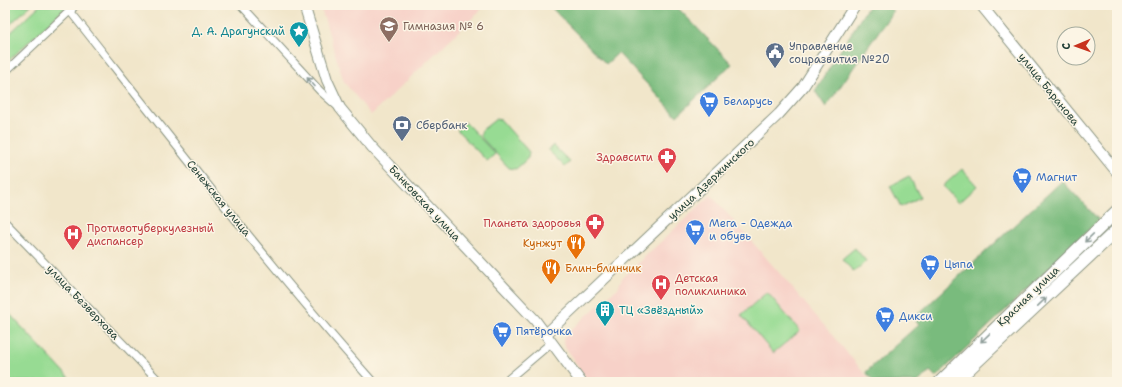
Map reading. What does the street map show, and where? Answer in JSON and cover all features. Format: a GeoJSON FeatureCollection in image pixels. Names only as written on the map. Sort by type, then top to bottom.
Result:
{"type":"FeatureCollection","features":[{"type":"Feature","properties":{"kind":"highway","name":"Красная улица"},"geometry":{"type":"LineString","coordinates":[[940,382],[1117,211]]}},
{"type":"Feature","properties":{"kind":"highway","name":"Красная улица"},"geometry":{"type":"LineString","coordinates":[[955,382],[1117,230]]}},
{"type":"Feature","properties":{"kind":"street"},"geometry":{"type":"LineString","coordinates":[[5,72],[76,5]]}},
{"type":"Feature","properties":{"kind":"street"},"geometry":{"type":"LineString","coordinates":[[242,5],[320,91],[340,108]]}},
{"type":"Feature","properties":{"kind":"street","name":"Банковская улица"},"geometry":{"type":"LineString","coordinates":[[304,5],[327,80],[340,108],[372,147],[533,318],[581,382]]}},
{"type":"Feature","properties":{"kind":"street","name":"улица Дзержинского"},"geometry":{"type":"LineString","coordinates":[[505,382],[773,121],[803,87],[855,5]]}},
{"type":"Feature","properties":{"kind":"street","name":"улица Баранова"},"geometry":{"type":"LineString","coordinates":[[981,5],[1117,172]]}},
{"type":"Feature","properties":{"kind":"street","name":"Сенежская улица"},"geometry":{"type":"LineString","coordinates":[[70,11],[256,244],[338,343],[373,382]]}},
{"type":"Feature","properties":{"kind":"street","name":"улица Безверхова"},"geometry":{"type":"LineString","coordinates":[[5,222],[160,382]]}},
{"type":"Feature","properties":{"kind":"shaded area","name":"Гимназия № 6"},"geometry":{"type":"Polygon","coordinates":[[[320,5],[486,5],[371,115],[344,82],[320,5]]]}},
{"type":"Feature","properties":{"kind":"shaded area"},"geometry":{"type":"Polygon","coordinates":[[[711,195],[872,382],[589,382],[564,346],[564,336],[618,288],[622,278],[711,195]]]}},
{"type":"Feature","properties":{"kind":"green space"},"geometry":{"type":"Polygon","coordinates":[[[5,5],[31,5],[5,29],[5,5]]]}},
{"type":"Feature","properties":{"kind":"green space"},"geometry":{"type":"Polygon","coordinates":[[[40,5],[68,5],[5,64],[5,38],[40,5]]]}},
{"type":"Feature","properties":{"kind":"green space"},"geometry":{"type":"Polygon","coordinates":[[[549,5],[675,5],[732,64],[677,116],[618,53],[606,64],[549,5]]]}},
{"type":"Feature","properties":{"kind":"green space"},"geometry":{"type":"Polygon","coordinates":[[[869,5],[886,5],[893,11],[826,107],[815,91],[869,5]]]}},
{"type":"Feature","properties":{"kind":"green space"},"geometry":{"type":"Polygon","coordinates":[[[496,119],[501,120],[529,152],[528,158],[516,169],[509,168],[480,136],[482,130],[496,119]]]}},
{"type":"Feature","properties":{"kind":"green space"},"geometry":{"type":"Polygon","coordinates":[[[465,122],[495,154],[487,161],[457,130],[465,122]]]}},
{"type":"Feature","properties":{"kind":"green space"},"geometry":{"type":"Polygon","coordinates":[[[553,145],[570,162],[565,167],[548,150],[553,145]]]}},
{"type":"Feature","properties":{"kind":"green space"},"geometry":{"type":"Polygon","coordinates":[[[962,169],[977,186],[958,203],[943,186],[962,169]]]}},
{"type":"Feature","properties":{"kind":"green space"},"geometry":{"type":"Polygon","coordinates":[[[909,176],[920,197],[901,207],[890,186],[909,176]]]}},
{"type":"Feature","properties":{"kind":"green space"},"geometry":{"type":"Polygon","coordinates":[[[1062,181],[1099,220],[936,377],[930,371],[918,382],[874,382],[866,372],[919,324],[914,318],[1062,181]]]}},
{"type":"Feature","properties":{"kind":"green space"},"geometry":{"type":"Polygon","coordinates":[[[855,248],[866,261],[854,272],[842,259],[855,248]]]}},
{"type":"Feature","properties":{"kind":"green space"},"geometry":{"type":"Polygon","coordinates":[[[767,292],[800,331],[773,353],[741,315],[767,292]]]}},
{"type":"Feature","properties":{"kind":"green space"},"geometry":{"type":"Polygon","coordinates":[[[5,309],[73,382],[5,382],[5,309]]]}},
{"type":"Feature","properties":{"kind":"place","name":"Гимназия № 6"},"geometry":{"type":"Point","coordinates":[389,43]}},
{"type":"Feature","properties":{"kind":"place","name":"Д. А. Драгунский"},"geometry":{"type":"Point","coordinates":[299,48]}},
{"type":"Feature","properties":{"kind":"place","name":"Управление соцразвития №20"},"geometry":{"type":"Point","coordinates":[775,69]}},
{"type":"Feature","properties":{"kind":"place","name":"Беларусь"},"geometry":{"type":"Point","coordinates":[709,118]}},
{"type":"Feature","properties":{"kind":"place","name":"Сбербанк"},"geometry":{"type":"Point","coordinates":[402,142]}},
{"type":"Feature","properties":{"kind":"place","name":"Здравсити"},"geometry":{"type":"Point","coordinates":[667,174]}},
{"type":"Feature","properties":{"kind":"place","name":"Магнит"},"geometry":{"type":"Point","coordinates":[1022,194]}},
{"type":"Feature","properties":{"kind":"place","name":"Планета здоровья"},"geometry":{"type":"Point","coordinates":[595,240]}},
{"type":"Feature","properties":{"kind":"place","name":"Мега - Одежда и обувь"},"geometry":{"type":"Point","coordinates":[695,246]}},
{"type":"Feature","properties":{"kind":"place","name":"Противотуберкулезный диспансер"},"geometry":{"type":"Point","coordinates":[73,251]}},
{"type":"Feature","properties":{"kind":"place","name":"Кунжут"},"geometry":{"type":"Point","coordinates":[576,260]}},
{"type":"Feature","properties":{"kind":"place","name":"Цыпа"},"geometry":{"type":"Point","coordinates":[930,281]}},
{"type":"Feature","properties":{"kind":"place","name":"Блин-блинчик"},"geometry":{"type":"Point","coordinates":[551,285]}},
{"type":"Feature","properties":{"kind":"place","name":"Детская поликлиника"},"geometry":{"type":"Point","coordinates":[661,301]}},
{"type":"Feature","properties":{"kind":"place","name":"ТЦ «Звёздный»"},"geometry":{"type":"Point","coordinates":[605,327]}},
{"type":"Feature","properties":{"kind":"place","name":"Дикси"},"geometry":{"type":"Point","coordinates":[885,333]}},
{"type":"Feature","properties":{"kind":"place","name":"Пятёрочка"},"geometry":{"type":"Point","coordinates":[502,348]}}]}
